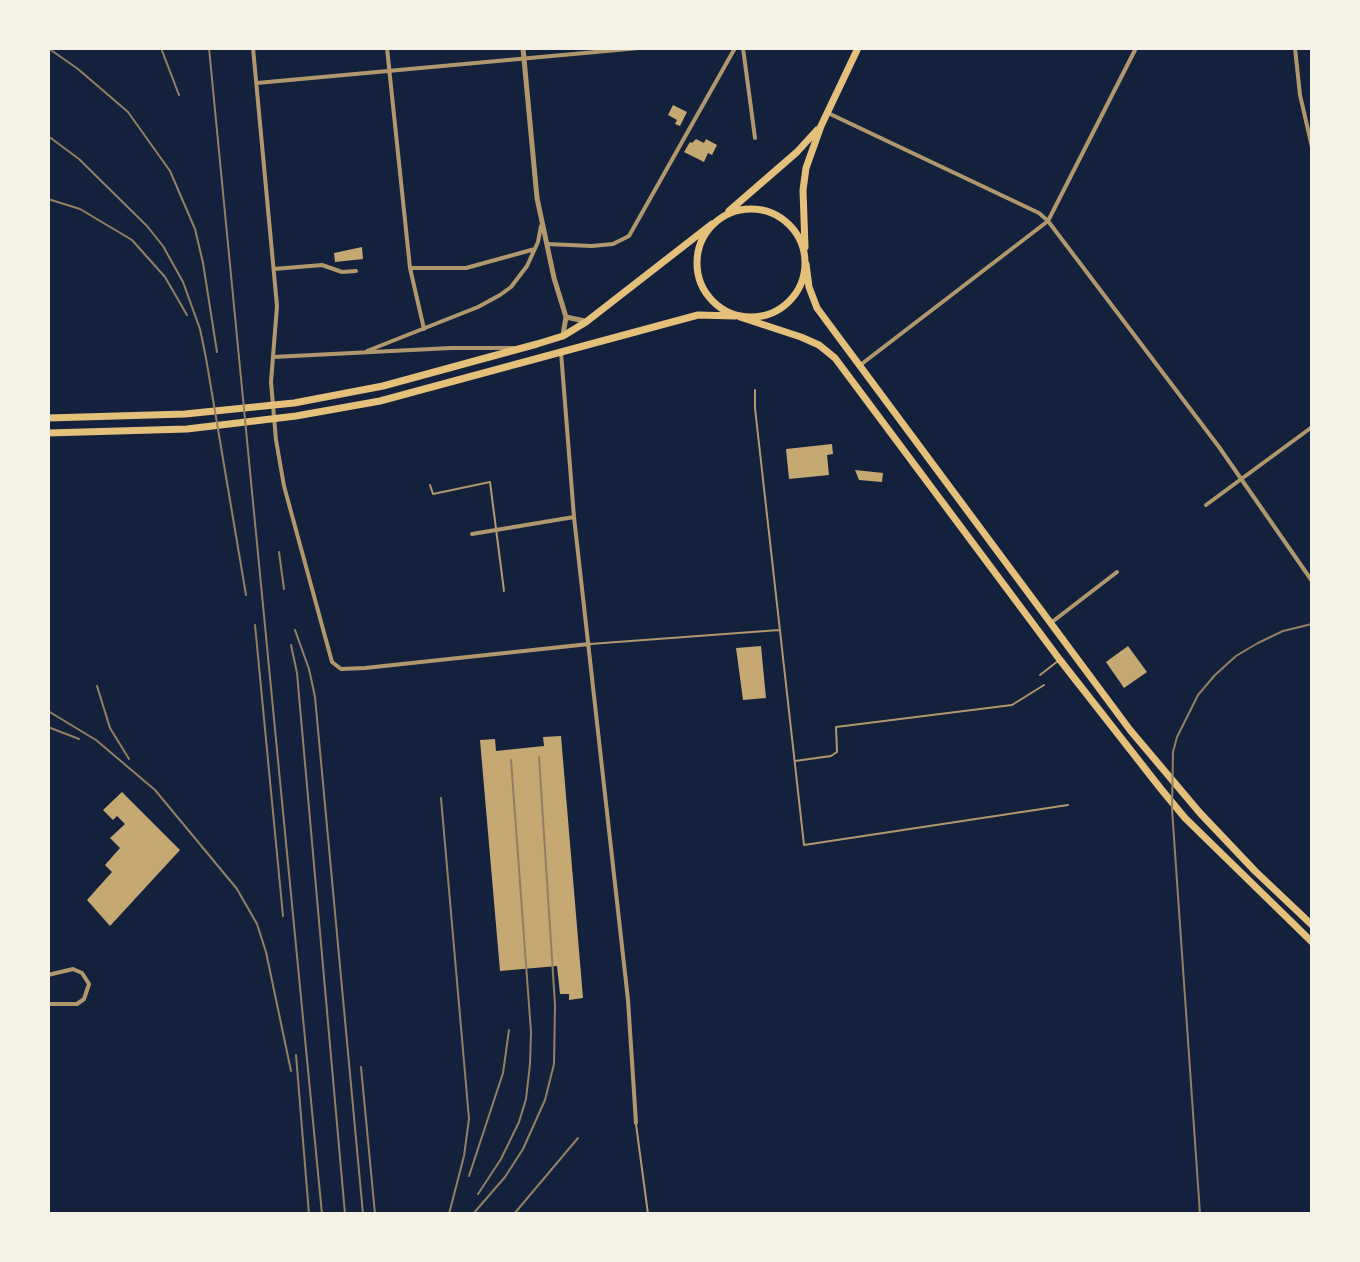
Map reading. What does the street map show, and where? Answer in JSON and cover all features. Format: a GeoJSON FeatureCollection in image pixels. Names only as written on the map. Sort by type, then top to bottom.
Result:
{"type":"FeatureCollection","features":[{"type":"Feature","properties":{"kind":"main road"},"geometry":{"type":"LineString","coordinates":[[48,433],[187,429],[296,416],[380,401],[698,315],[764,316],[785,306],[800,287],[806,261],[803,178],[821,126],[858,48]]}},
{"type":"Feature","properties":{"kind":"main road"},"geometry":{"type":"LineString","coordinates":[[48,418],[185,414],[294,403],[383,386],[563,336],[586,322],[722,217],[797,152],[821,126]]}},
{"type":"Feature","properties":{"kind":"main road"},"geometry":{"type":"LineString","coordinates":[[722,217],[748,209],[775,214],[796,232],[806,261],[814,303],[1071,651],[1161,767],[1255,871],[1312,925]]}},
{"type":"Feature","properties":{"kind":"main road"},"geometry":{"type":"LineString","coordinates":[[712,224],[698,254],[699,276],[702,286],[716,304],[738,316],[819,345],[835,358],[1060,660],[1161,789],[1185,818],[1312,942]]}},
{"type":"Feature","properties":{"kind":"main road"},"geometry":{"type":"LineString","coordinates":[[1060,660],[1071,651]]}},
{"type":"Feature","properties":{"kind":"street"},"geometry":{"type":"LineString","coordinates":[[253,48],[277,306],[271,382],[276,440],[332,662],[341,669],[363,668],[589,644]]}},
{"type":"Feature","properties":{"kind":"street"},"geometry":{"type":"LineString","coordinates":[[387,48],[410,268],[424,329]]}},
{"type":"Feature","properties":{"kind":"street"},"geometry":{"type":"LineString","coordinates":[[523,48],[542,223],[566,317],[563,336]]}},
{"type":"Feature","properties":{"kind":"street"},"geometry":{"type":"LineString","coordinates":[[257,83],[639,48]]}},
{"type":"Feature","properties":{"kind":"street"},"geometry":{"type":"LineString","coordinates":[[547,244],[592,246],[613,244],[625,239],[735,48]]}},
{"type":"Feature","properties":{"kind":"street"},"geometry":{"type":"LineString","coordinates":[[743,48],[755,138]]}},
{"type":"Feature","properties":{"kind":"street"},"geometry":{"type":"LineString","coordinates":[[859,366],[1048,221],[1136,48]]}},
{"type":"Feature","properties":{"kind":"street"},"geometry":{"type":"LineString","coordinates":[[1295,48],[1300,95],[1312,147]]}},
{"type":"Feature","properties":{"kind":"street"},"geometry":{"type":"LineString","coordinates":[[828,113],[1039,213],[1048,221],[1241,479],[1312,581]]}},
{"type":"Feature","properties":{"kind":"street"},"geometry":{"type":"LineString","coordinates":[[365,353],[500,295],[520,276],[535,249],[542,223]]}},
{"type":"Feature","properties":{"kind":"street"},"geometry":{"type":"LineString","coordinates":[[410,268],[466,268],[535,249]]}},
{"type":"Feature","properties":{"kind":"street"},"geometry":{"type":"LineString","coordinates":[[274,269],[322,265],[342,272],[356,271]]}},
{"type":"Feature","properties":{"kind":"street"},"geometry":{"type":"LineString","coordinates":[[566,317],[586,322]]}},
{"type":"Feature","properties":{"kind":"street"},"geometry":{"type":"LineString","coordinates":[[273,357],[451,348],[524,348]]}},
{"type":"Feature","properties":{"kind":"street"},"geometry":{"type":"LineString","coordinates":[[561,352],[574,517],[628,1000],[636,1123]]}},
{"type":"Feature","properties":{"kind":"street"},"geometry":{"type":"LineString","coordinates":[[1206,505],[1312,427]]}},
{"type":"Feature","properties":{"kind":"street"},"geometry":{"type":"LineString","coordinates":[[472,534],[574,517]]}},
{"type":"Feature","properties":{"kind":"street"},"geometry":{"type":"LineString","coordinates":[[1051,622],[1117,572]]}},
{"type":"Feature","properties":{"kind":"street"},"geometry":{"type":"LineString","coordinates":[[48,975],[73,969],[82,973],[89,984],[84,999],[77,1004],[48,1004]]}},
{"type":"Feature","properties":{"kind":"lane"},"geometry":{"type":"LineString","coordinates":[[755,390],[804,845],[1068,805]]}},
{"type":"Feature","properties":{"kind":"lane"},"geometry":{"type":"LineString","coordinates":[[430,485],[433,494],[490,482],[504,591]]}},
{"type":"Feature","properties":{"kind":"lane"},"geometry":{"type":"LineString","coordinates":[[589,644],[780,630]]}},
{"type":"Feature","properties":{"kind":"lane"},"geometry":{"type":"LineString","coordinates":[[1040,675],[1060,660]]}},
{"type":"Feature","properties":{"kind":"lane"},"geometry":{"type":"LineString","coordinates":[[794,761],[831,756],[837,752],[836,727],[1012,705],[1044,685]]}},
{"type":"Feature","properties":{"kind":"lane"},"geometry":{"type":"LineString","coordinates":[[636,1123],[648,1214]]}},
{"type":"Feature","properties":{"kind":"building"},"geometry":{"type":"Polygon","coordinates":[[[673,105],[687,112],[680,126],[668,115],[673,105]]]}},
{"type":"Feature","properties":{"kind":"building"},"geometry":{"type":"Polygon","coordinates":[[[696,139],[704,143],[706,139],[717,145],[704,162],[684,152],[696,139]]]}},
{"type":"Feature","properties":{"kind":"building"},"geometry":{"type":"Polygon","coordinates":[[[362,247],[363,259],[335,262],[334,253],[362,247]]]}},
{"type":"Feature","properties":{"kind":"building"},"geometry":{"type":"Polygon","coordinates":[[[832,444],[833,454],[827,455],[829,475],[789,479],[786,449],[832,444]]]}},
{"type":"Feature","properties":{"kind":"building"},"geometry":{"type":"Polygon","coordinates":[[[855,470],[883,473],[882,482],[859,480],[855,470]]]}},
{"type":"Feature","properties":{"kind":"building"},"geometry":{"type":"Polygon","coordinates":[[[761,646],[766,698],[743,700],[736,648],[761,646]]]}},
{"type":"Feature","properties":{"kind":"building"},"geometry":{"type":"Polygon","coordinates":[[[1128,646],[1147,672],[1124,688],[1106,662],[1128,646]]]}},
{"type":"Feature","properties":{"kind":"building"},"geometry":{"type":"Polygon","coordinates":[[[561,736],[583,998],[569,1000],[569,994],[560,994],[557,966],[500,971],[480,740],[495,739],[496,751],[544,746],[543,737],[561,736]]]}},
{"type":"Feature","properties":{"kind":"building"},"geometry":{"type":"Polygon","coordinates":[[[122,792],[180,850],[110,926],[87,900],[112,872],[105,865],[120,848],[110,838],[125,824],[117,816],[113,820],[103,810],[122,792]]]}},
{"type":"Feature","properties":{"kind":"railway"},"geometry":{"type":"LineString","coordinates":[[48,48],[128,112],[170,171],[195,229],[217,352]]}},
{"type":"Feature","properties":{"kind":"railway"},"geometry":{"type":"LineString","coordinates":[[161,48],[179,95]]}},
{"type":"Feature","properties":{"kind":"railway"},"geometry":{"type":"LineString","coordinates":[[209,48],[322,1214]]}},
{"type":"Feature","properties":{"kind":"railway"},"geometry":{"type":"LineString","coordinates":[[48,136],[79,159],[147,226],[163,246],[183,282],[200,329],[206,358],[246,595]]}},
{"type":"Feature","properties":{"kind":"railway"},"geometry":{"type":"LineString","coordinates":[[48,199],[80,209],[132,240],[165,277],[187,315]]}},
{"type":"Feature","properties":{"kind":"railway"},"geometry":{"type":"LineString","coordinates":[[279,552],[284,589]]}},
{"type":"Feature","properties":{"kind":"railway"},"geometry":{"type":"LineString","coordinates":[[1200,1214],[1172,809],[1173,752],[1198,695],[1215,675],[1236,656],[1258,643],[1283,631],[1312,624]]}},
{"type":"Feature","properties":{"kind":"railway"},"geometry":{"type":"LineString","coordinates":[[255,625],[283,916]]}},
{"type":"Feature","properties":{"kind":"railway"},"geometry":{"type":"LineString","coordinates":[[295,630],[315,697],[363,1214]]}},
{"type":"Feature","properties":{"kind":"railway"},"geometry":{"type":"LineString","coordinates":[[291,645],[297,673],[345,1214]]}},
{"type":"Feature","properties":{"kind":"railway"},"geometry":{"type":"LineString","coordinates":[[97,686],[110,728],[129,759]]}},
{"type":"Feature","properties":{"kind":"railway"},"geometry":{"type":"LineString","coordinates":[[48,711],[96,740],[155,790],[237,889],[257,924],[266,952],[291,1071]]}},
{"type":"Feature","properties":{"kind":"railway"},"geometry":{"type":"LineString","coordinates":[[48,727],[79,739]]}},
{"type":"Feature","properties":{"kind":"railway"},"geometry":{"type":"LineString","coordinates":[[473,1214],[505,1177],[523,1149],[545,1100],[554,1064],[555,1005],[539,757]]}},
{"type":"Feature","properties":{"kind":"railway"},"geometry":{"type":"LineString","coordinates":[[478,1194],[501,1159],[519,1122],[526,1099],[530,1064],[531,1032],[511,760]]}},
{"type":"Feature","properties":{"kind":"railway"},"geometry":{"type":"LineString","coordinates":[[441,798],[469,1119],[464,1156],[449,1214]]}},
{"type":"Feature","properties":{"kind":"railway"},"geometry":{"type":"LineString","coordinates":[[469,1176],[503,1073],[509,1030]]}},
{"type":"Feature","properties":{"kind":"railway"},"geometry":{"type":"LineString","coordinates":[[296,1055],[309,1214]]}},
{"type":"Feature","properties":{"kind":"railway"},"geometry":{"type":"LineString","coordinates":[[361,1067],[375,1214]]}},
{"type":"Feature","properties":{"kind":"railway"},"geometry":{"type":"LineString","coordinates":[[514,1214],[578,1138]]}}]}
